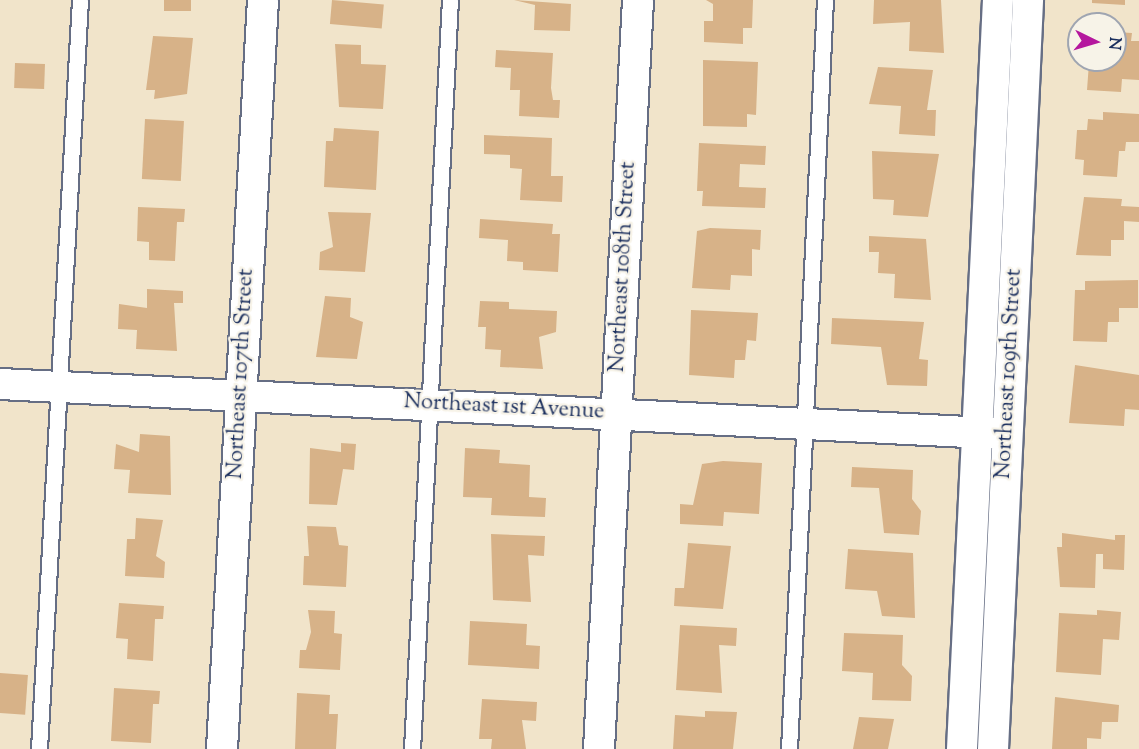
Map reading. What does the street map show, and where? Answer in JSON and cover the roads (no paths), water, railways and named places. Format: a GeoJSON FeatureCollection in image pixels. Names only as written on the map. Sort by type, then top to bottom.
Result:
{"type":"FeatureCollection","features":[{"type":"Feature","properties":{"kind":"street","name":"Northeast 107th Street"},"geometry":{"type":"LineString","coordinates":[[222,749],[263,0]]}},
{"type":"Feature","properties":{"kind":"street","name":"Northeast 108th Street"},"geometry":{"type":"LineString","coordinates":[[599,749],[638,0]]}},
{"type":"Feature","properties":{"kind":"street","name":"Northeast 109th Street"},"geometry":{"type":"LineString","coordinates":[[962,749],[998,0]]}},
{"type":"Feature","properties":{"kind":"street","name":"Northeast 109th Street"},"geometry":{"type":"LineString","coordinates":[[993,749],[1028,0]]}},
{"type":"Feature","properties":{"kind":"street"},"geometry":{"type":"LineString","coordinates":[[989,176],[1020,177]]}},
{"type":"Feature","properties":{"kind":"street","name":"Northeast 1st Avenue"},"geometry":{"type":"LineString","coordinates":[[0,384],[1007,434]]}},
{"type":"Feature","properties":{"kind":"street"},"geometry":{"type":"LineString","coordinates":[[966,662],[997,663]]}},
{"type":"Feature","properties":{"kind":"lane"},"geometry":{"type":"LineString","coordinates":[[39,749],[80,0]]}},
{"type":"Feature","properties":{"kind":"lane"},"geometry":{"type":"LineString","coordinates":[[412,749],[450,0]]}},
{"type":"Feature","properties":{"kind":"lane"},"geometry":{"type":"LineString","coordinates":[[789,749],[825,0]]}}]}
